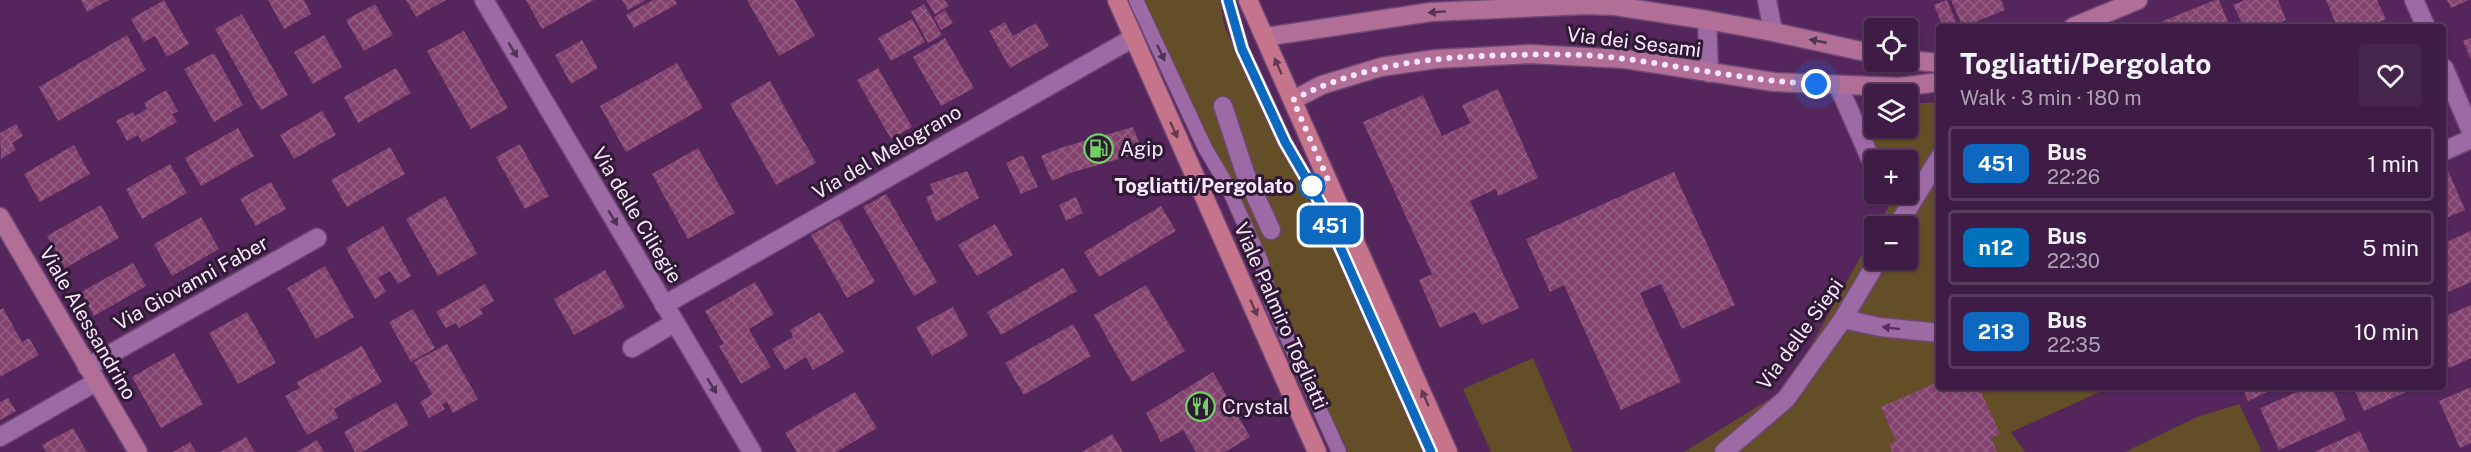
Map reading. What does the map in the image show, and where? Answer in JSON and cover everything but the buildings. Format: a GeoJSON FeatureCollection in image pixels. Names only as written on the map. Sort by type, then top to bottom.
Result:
{"type":"FeatureCollection","features":[{"type":"Feature","properties":{"kind":"main road","name":"Viale Palmiro Togliatti"},"geometry":{"type":"LineString","coordinates":[[1117,0],[1317,452]]}},
{"type":"Feature","properties":{"kind":"main road"},"geometry":{"type":"LineString","coordinates":[[1248,0],[1448,452]]}},
{"type":"Feature","properties":{"kind":"street","name":"Via delle Ciliegie"},"geometry":{"type":"LineString","coordinates":[[484,0],[752,452]]}},
{"type":"Feature","properties":{"kind":"street"},"geometry":{"type":"LineString","coordinates":[[1767,0],[1773,32]]}},
{"type":"Feature","properties":{"kind":"street"},"geometry":{"type":"LineString","coordinates":[[2080,24],[2138,0]]}},
{"type":"Feature","properties":{"kind":"street"},"geometry":{"type":"LineString","coordinates":[[2414,0],[2425,24]]}},
{"type":"Feature","properties":{"kind":"street","name":"Via dei Sesami"},"geometry":{"type":"LineString","coordinates":[[1265,37],[1431,12],[1587,2],[1707,20],[1864,52]]}},
{"type":"Feature","properties":{"kind":"street"},"geometry":{"type":"LineString","coordinates":[[1707,20],[1709,73]]}},
{"type":"Feature","properties":{"kind":"street","name":"Via del Melograno"},"geometry":{"type":"LineString","coordinates":[[664,305],[1133,38]]}},
{"type":"Feature","properties":{"kind":"street","name":"Via dei Sesami"},"geometry":{"type":"LineString","coordinates":[[1293,100],[1322,85],[1381,67],[1415,61],[1530,54],[1625,59],[1774,82],[1899,87],[1936,82]]}},
{"type":"Feature","properties":{"kind":"street"},"geometry":{"type":"LineString","coordinates":[[1918,61],[1936,63]]}},
{"type":"Feature","properties":{"kind":"street"},"geometry":{"type":"LineString","coordinates":[[2446,73],[2471,131]]}},
{"type":"Feature","properties":{"kind":"street"},"geometry":{"type":"LineString","coordinates":[[1838,86],[1867,150]]}},
{"type":"Feature","properties":{"kind":"street"},"geometry":{"type":"LineString","coordinates":[[1222,106],[1245,173],[1271,230]]}},
{"type":"Feature","properties":{"kind":"street"},"geometry":{"type":"LineString","coordinates":[[2446,150],[2471,139]]}},
{"type":"Feature","properties":{"kind":"street"},"geometry":{"type":"LineString","coordinates":[[1918,186],[1936,162]]}},
{"type":"Feature","properties":{"kind":"street","name":"Viale Alessandrino"},"geometry":{"type":"LineString","coordinates":[[0,217],[138,452]]}},
{"type":"Feature","properties":{"kind":"street","name":"Via Giovanni Faber"},"geometry":{"type":"LineString","coordinates":[[0,437],[91,374],[317,238]]}},
{"type":"Feature","properties":{"kind":"street","name":"Via delle Siepi"},"geometry":{"type":"LineString","coordinates":[[1724,452],[1786,399],[1843,320],[1872,270]]}},
{"type":"Feature","properties":{"kind":"street"},"geometry":{"type":"LineString","coordinates":[[1843,320],[1880,327],[1936,333]]}},
{"type":"Feature","properties":{"kind":"street"},"geometry":{"type":"LineString","coordinates":[[632,348],[674,323]]}},
{"type":"Feature","properties":{"kind":"lane","name":"Viale Palmiro Togliatti"},"geometry":{"type":"LineString","coordinates":[[1136,0],[1205,148],[1227,185],[1261,261],[1272,304],[1339,452]]}},
{"type":"Feature","properties":{"kind":"lane"},"geometry":{"type":"LineString","coordinates":[[1228,0],[1247,60],[1285,142],[1321,204],[1431,452]]}},
{"type":"Feature","properties":{"kind":"shaded area"},"geometry":{"type":"Polygon","coordinates":[[[1144,0],[1220,0],[1224,25],[1241,64],[1275,136],[1344,267],[1422,452],[1348,452],[1321,396],[1269,269],[1144,0]]]}},
{"type":"Feature","properties":{"kind":"shaded area"},"geometry":{"type":"Polygon","coordinates":[[[1936,102],[1936,390],[2104,390],[2011,432],[2025,452],[1684,452],[1776,395],[1809,349],[1864,251],[1864,270],[1918,270],[1918,216],[1883,216],[1890,204],[1918,204],[1918,150],[1877,150],[1873,138],[1918,138],[1918,103],[1936,102]]]}},
{"type":"Feature","properties":{"kind":"shaded area"},"geometry":{"type":"Polygon","coordinates":[[[1533,358],[1573,452],[1491,452],[1463,389],[1533,358]]]}},
{"type":"Feature","properties":{"kind":"shaded area"},"geometry":{"type":"Polygon","coordinates":[[[2239,404],[2262,452],[2125,452],[2197,417],[2239,404]]]}},
{"type":"Feature","properties":{"kind":"bus line","name":"451"},"geometry":{"type":"LineString","coordinates":[[1228,0],[1242,49],[1285,142],[1321,204],[1431,452]]}},
{"type":"Feature","properties":{"kind":"place","name":"Agip"},"geometry":{"type":"Point","coordinates":[1099,149]}},
{"type":"Feature","properties":{"kind":"place","name":"Togliatti/Pergolato"},"geometry":{"type":"Point","coordinates":[1312,186]}},
{"type":"Feature","properties":{"kind":"place","name":"Crystal"},"geometry":{"type":"Point","coordinates":[1201,407]}},
{"type":"Feature","properties":{"kind":"route"},"geometry":{"type":"LineString","coordinates":[[1312,186],[1329,182],[1293,100],[1322,85],[1381,67],[1415,61],[1490,56],[1530,54],[1589,56],[1625,59],[1748,79],[1816,84]]}}]}
